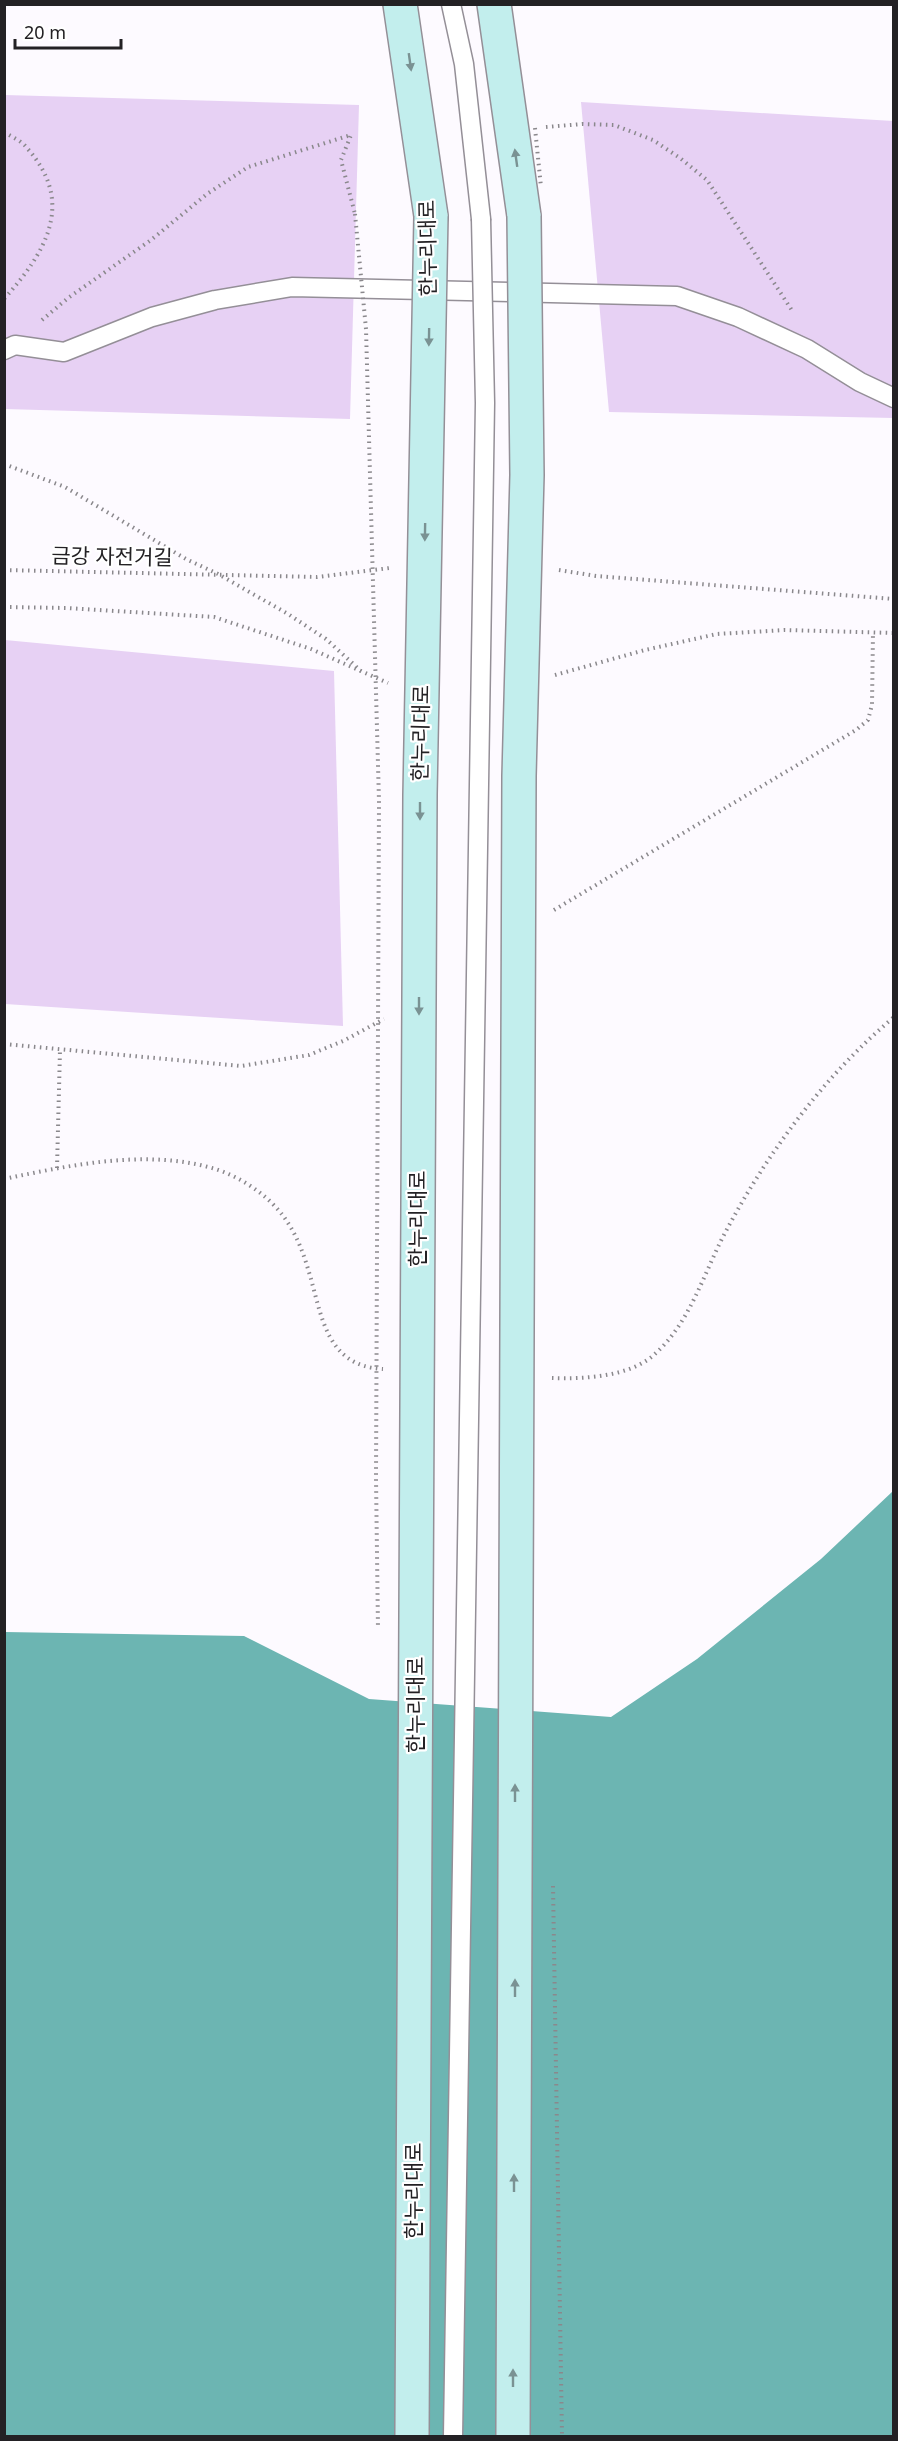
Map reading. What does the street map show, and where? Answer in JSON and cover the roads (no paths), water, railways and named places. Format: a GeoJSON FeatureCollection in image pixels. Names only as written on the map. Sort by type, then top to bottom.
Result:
{"type":"FeatureCollection","features":[{"type":"Feature","properties":{"kind":"street","name":"한누리대로"},"geometry":{"type":"LineString","coordinates":[[400,4],[431,216],[420,795],[412,2436]]}},
{"type":"Feature","properties":{"kind":"street"},"geometry":{"type":"LineString","coordinates":[[494,4],[524,216],[527,475],[519,776],[513,2436]]}},
{"type":"Feature","properties":{"kind":"lane"},"geometry":{"type":"LineString","coordinates":[[451,4],[464,64],[481,219],[485,403],[453,2436]]}},
{"type":"Feature","properties":{"kind":"lane"},"geometry":{"type":"LineString","coordinates":[[10,348],[64,352],[152,317],[215,300],[292,287],[677,296],[738,317],[822,358],[860,382],[894,398]]}},
{"type":"Feature","properties":{"kind":"water"},"geometry":{"type":"Polygon","coordinates":[[[893,1491],[893,2436],[5,2436],[5,1632],[244,1636],[369,1699],[611,1717],[697,1659],[821,1559],[893,1491]]]}}]}
